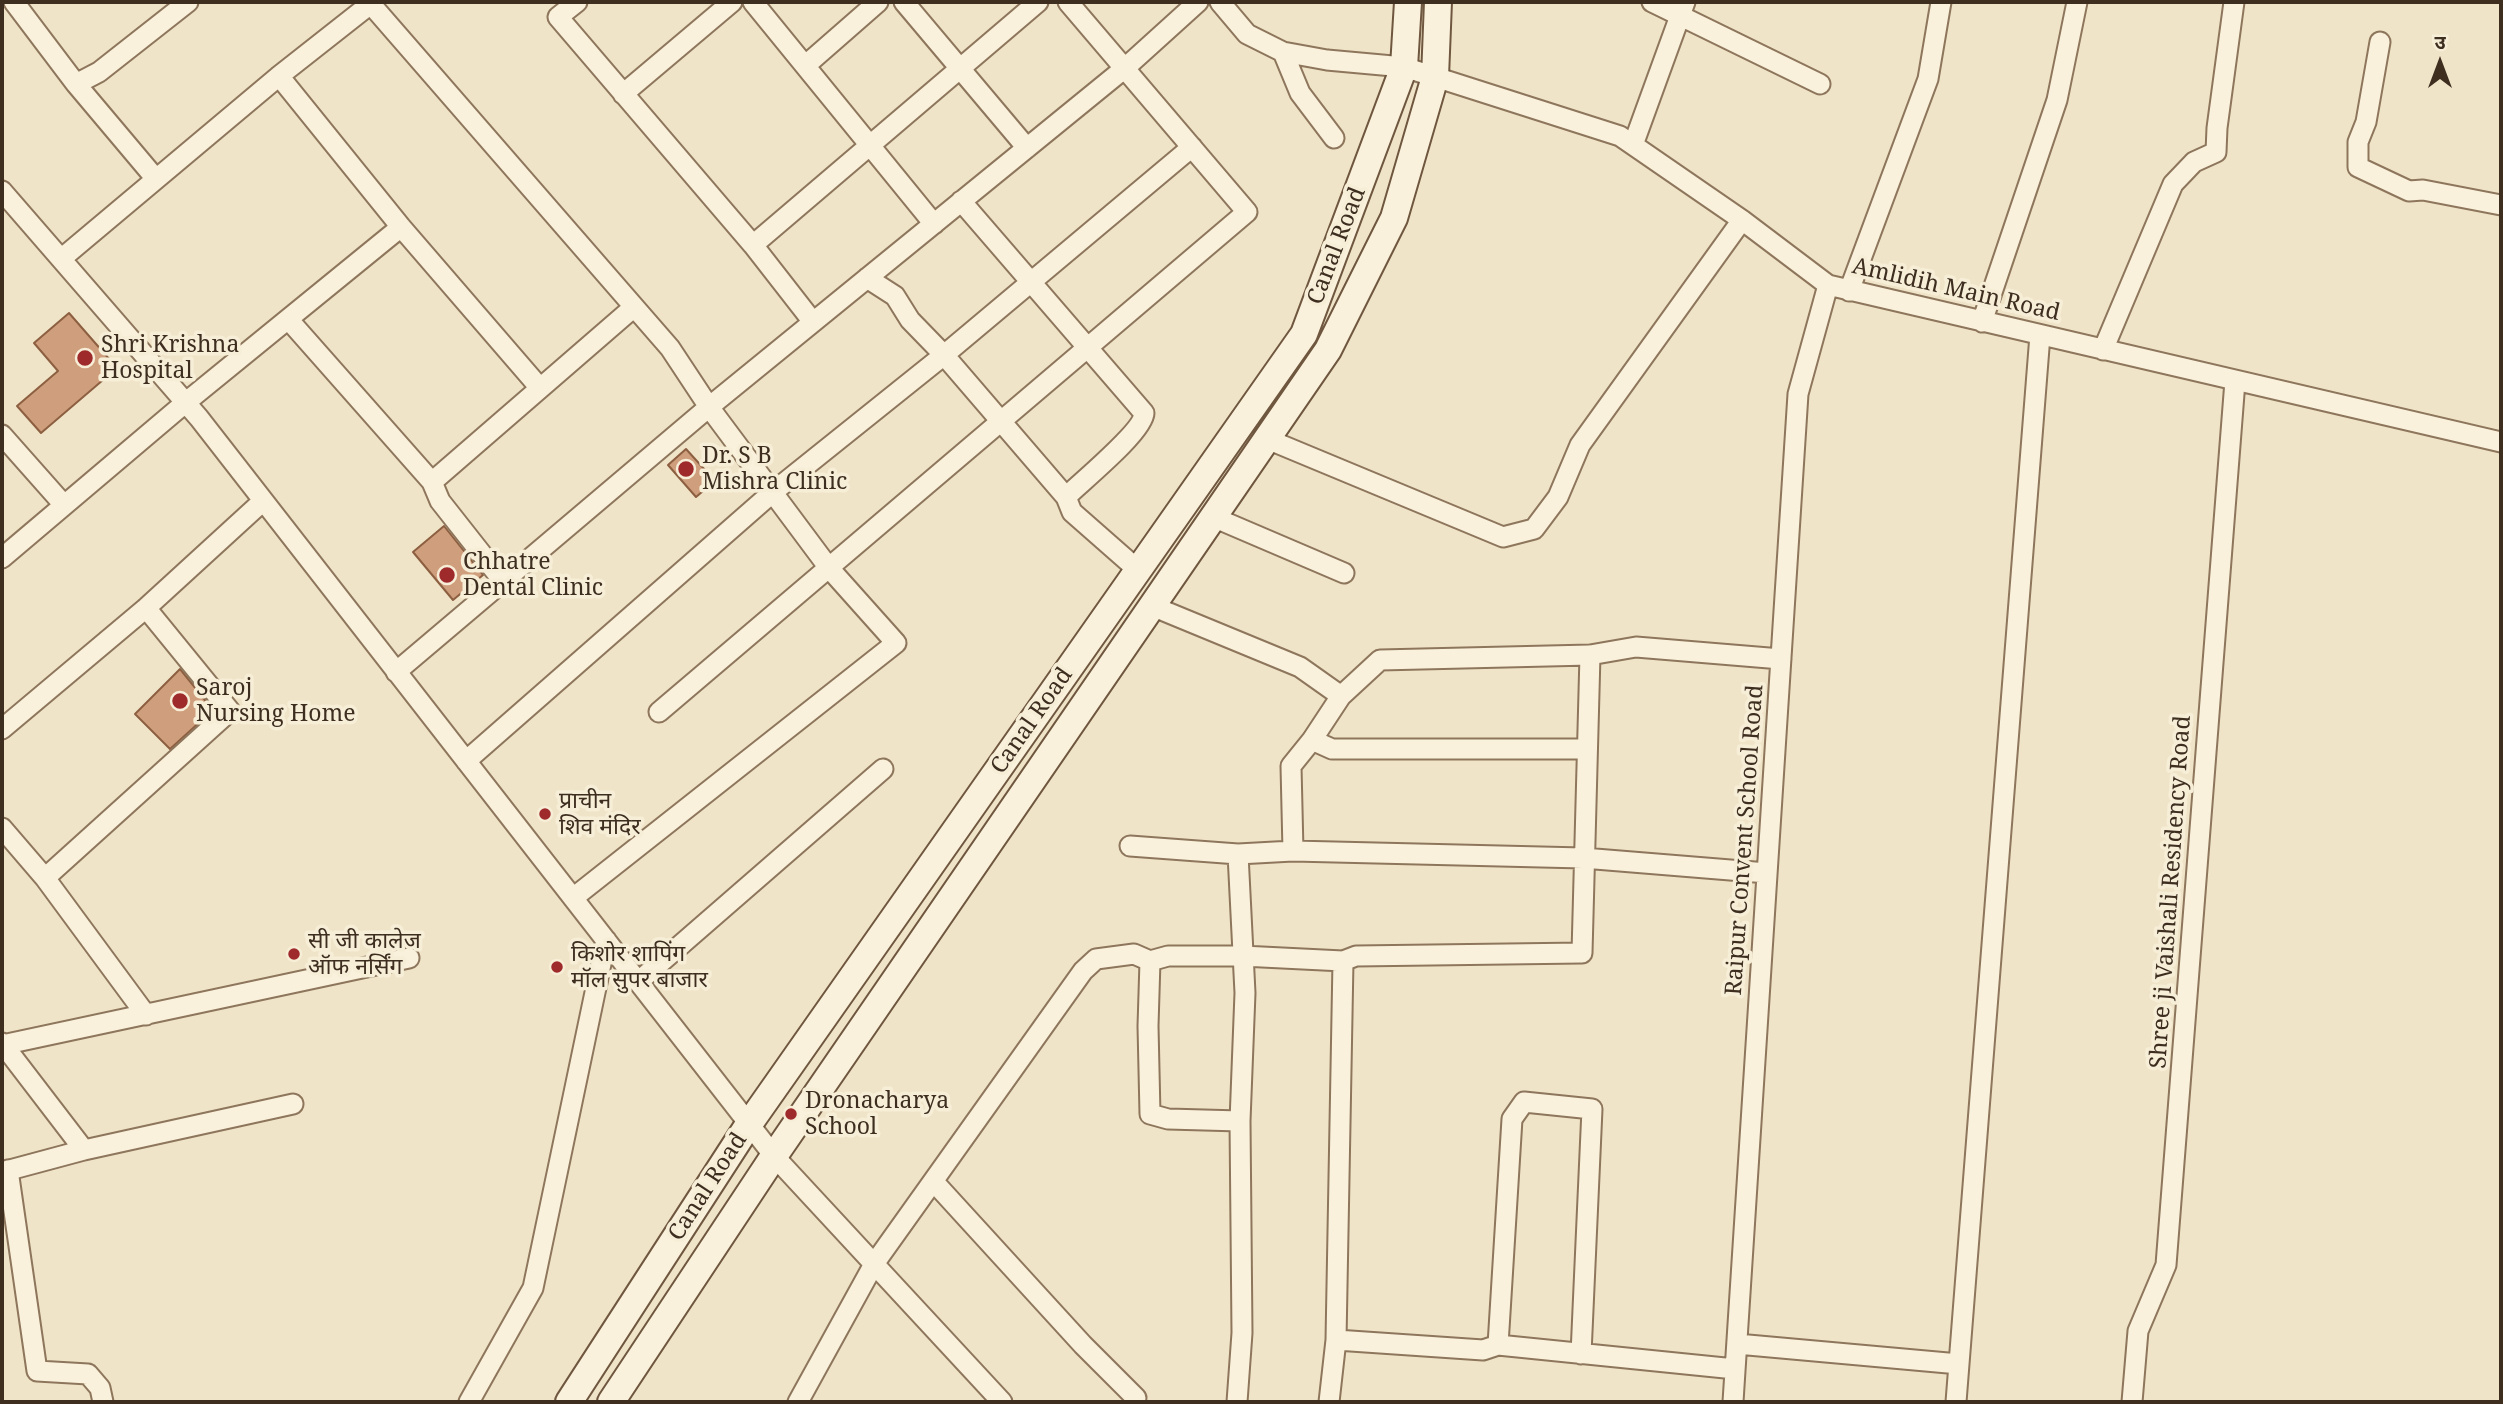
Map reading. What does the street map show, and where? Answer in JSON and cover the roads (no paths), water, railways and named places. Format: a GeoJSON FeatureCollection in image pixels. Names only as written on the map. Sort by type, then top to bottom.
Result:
{"type":"FeatureCollection","features":[{"type":"Feature","properties":{"kind":"main road","name":"Canal Road"},"geometry":{"type":"LineString","coordinates":[[569,1402],[749,1124],[1304,334],[1404,67],[1408,2]]}},
{"type":"Feature","properties":{"kind":"main road","name":"Canal Road"},"geometry":{"type":"LineString","coordinates":[[611,1402],[774,1156],[1328,350],[1394,218],[1435,77],[1438,2]]}},
{"type":"Feature","properties":{"kind":"street"},"geometry":{"type":"LineString","coordinates":[[14,2],[76,84],[156,179]]}},
{"type":"Feature","properties":{"kind":"street"},"geometry":{"type":"LineString","coordinates":[[76,84],[99,72],[188,2]]}},
{"type":"Feature","properties":{"kind":"street"},"geometry":{"type":"LineString","coordinates":[[61,259],[371,2],[670,348],[709,407],[829,568],[896,643],[573,898]]}},
{"type":"Feature","properties":{"kind":"street"},"geometry":{"type":"LineString","coordinates":[[577,2],[558,17],[753,245],[813,322]]}},
{"type":"Feature","properties":{"kind":"street"},"geometry":{"type":"LineString","coordinates":[[623,94],[733,2]]}},
{"type":"Feature","properties":{"kind":"street"},"geometry":{"type":"LineString","coordinates":[[753,2],[934,223]]}},
{"type":"Feature","properties":{"kind":"street"},"geometry":{"type":"LineString","coordinates":[[806,65],[878,2]]}},
{"type":"Feature","properties":{"kind":"street"},"geometry":{"type":"LineString","coordinates":[[904,2],[1027,148]]}},
{"type":"Feature","properties":{"kind":"street"},"geometry":{"type":"LineString","coordinates":[[753,245],[1038,2]]}},
{"type":"Feature","properties":{"kind":"street"},"geometry":{"type":"LineString","coordinates":[[659,712],[1247,212],[1068,2]]}},
{"type":"Feature","properties":{"kind":"street"},"geometry":{"type":"LineString","coordinates":[[396,672],[709,407],[1125,68],[1198,2]]}},
{"type":"Feature","properties":{"kind":"street","name":"Amlidih Main Road"},"geometry":{"type":"LineString","coordinates":[[1220,2],[1247,34],[1283,52],[1327,60],[1404,67],[1620,136],[1742,220],[1828,285],[2501,442]]}},
{"type":"Feature","properties":{"kind":"street"},"geometry":{"type":"LineString","coordinates":[[1652,2],[1682,8],[1820,84]]}},
{"type":"Feature","properties":{"kind":"street"},"geometry":{"type":"LineString","coordinates":[[1849,291],[1928,79],[1941,2]]}},
{"type":"Feature","properties":{"kind":"street"},"geometry":{"type":"LineString","coordinates":[[1982,322],[2057,100],[2077,2]]}},
{"type":"Feature","properties":{"kind":"street"},"geometry":{"type":"LineString","coordinates":[[2103,350],[2173,184],[2193,162],[2216,152],[2234,2]]}},
{"type":"Feature","properties":{"kind":"street"},"geometry":{"type":"LineString","coordinates":[[1633,145],[1682,8]]}},
{"type":"Feature","properties":{"kind":"street"},"geometry":{"type":"LineString","coordinates":[[2380,42],[2366,122],[2358,142],[2358,167],[2409,191],[2423,190],[2501,205]]}},
{"type":"Feature","properties":{"kind":"street"},"geometry":{"type":"LineString","coordinates":[[1283,52],[1300,93],[1334,138]]}},
{"type":"Feature","properties":{"kind":"street"},"geometry":{"type":"LineString","coordinates":[[279,76],[401,227],[540,388]]}},
{"type":"Feature","properties":{"kind":"street"},"geometry":{"type":"LineString","coordinates":[[466,761],[773,492],[944,355],[1192,148]]}},
{"type":"Feature","properties":{"kind":"street"},"geometry":{"type":"LineString","coordinates":[[2,191],[186,403],[774,1156],[1002,1402]]}},
{"type":"Feature","properties":{"kind":"street"},"geometry":{"type":"LineString","coordinates":[[961,201],[1144,413],[1144,420],[1132,435],[1066,497]]}},
{"type":"Feature","properties":{"kind":"street"},"geometry":{"type":"LineString","coordinates":[[1267,439],[1503,537],[1534,529],[1558,497],[1580,445],[1742,220]]}},
{"type":"Feature","properties":{"kind":"street"},"geometry":{"type":"LineString","coordinates":[[2,558],[401,227]]}},
{"type":"Feature","properties":{"kind":"street"},"geometry":{"type":"LineString","coordinates":[[867,278],[895,296],[910,320],[944,355],[1066,497],[1072,512],[1138,570]]}},
{"type":"Feature","properties":{"kind":"street","name":"Raipur Convent School Road"},"geometry":{"type":"LineString","coordinates":[[1733,1402],[1798,394],[1828,285]]}},
{"type":"Feature","properties":{"kind":"street"},"geometry":{"type":"LineString","coordinates":[[432,482],[634,307]]}},
{"type":"Feature","properties":{"kind":"street"},"geometry":{"type":"LineString","coordinates":[[288,319],[432,482],[440,501],[503,581]]}},
{"type":"Feature","properties":{"kind":"street"},"geometry":{"type":"LineString","coordinates":[[1956,1402],[2040,335]]}},
{"type":"Feature","properties":{"kind":"street","name":"Shree ji Vaishali Residency Road"},"geometry":{"type":"LineString","coordinates":[[2132,1402],[2138,1331],[2166,1265],[2235,380]]}},
{"type":"Feature","properties":{"kind":"street"},"geometry":{"type":"LineString","coordinates":[[2,435],[64,505]]}},
{"type":"Feature","properties":{"kind":"street"},"geometry":{"type":"LineString","coordinates":[[2,729],[146,608],[263,501]]}},
{"type":"Feature","properties":{"kind":"street"},"geometry":{"type":"LineString","coordinates":[[1213,517],[1344,573]]}},
{"type":"Feature","properties":{"kind":"street"},"geometry":{"type":"LineString","coordinates":[[1152,606],[1300,667],[1341,696]]}},
{"type":"Feature","properties":{"kind":"street"},"geometry":{"type":"LineString","coordinates":[[45,878],[230,711],[146,608]]}},
{"type":"Feature","properties":{"kind":"street"},"geometry":{"type":"LineString","coordinates":[[1293,851],[1291,766],[1341,696],[1380,660],[1590,655],[1636,647],[1781,659]]}},
{"type":"Feature","properties":{"kind":"street"},"geometry":{"type":"LineString","coordinates":[[799,1402],[874,1264],[1083,971],[1096,960],[1134,954],[1150,961],[1168,956],[1242,956],[1343,961],[1356,956],[1582,953],[1590,655]]}},
{"type":"Feature","properties":{"kind":"street"},"geometry":{"type":"LineString","coordinates":[[1312,740],[1332,749],[1587,749]]}},
{"type":"Feature","properties":{"kind":"street"},"geometry":{"type":"LineString","coordinates":[[638,982],[883,769]]}},
{"type":"Feature","properties":{"kind":"street"},"geometry":{"type":"LineString","coordinates":[[2,828],[45,878],[146,1015]]}},
{"type":"Feature","properties":{"kind":"street"},"geometry":{"type":"LineString","coordinates":[[1130,846],[1238,854],[1293,851],[1583,858],[1767,873]]}},
{"type":"Feature","properties":{"kind":"street"},"geometry":{"type":"LineString","coordinates":[[1237,1402],[1242,1333],[1240,1121],[1245,993],[1238,854]]}},
{"type":"Feature","properties":{"kind":"street"},"geometry":{"type":"LineString","coordinates":[[469,1402],[533,1288],[606,940]]}},
{"type":"Feature","properties":{"kind":"street"},"geometry":{"type":"LineString","coordinates":[[84,1150],[2,1044],[409,958]]}},
{"type":"Feature","properties":{"kind":"street"},"geometry":{"type":"LineString","coordinates":[[1150,961],[1150,1114],[1168,1119],[1240,1121]]}},
{"type":"Feature","properties":{"kind":"street"},"geometry":{"type":"LineString","coordinates":[[1329,1402],[1336,1340],[1343,961]]}},
{"type":"Feature","properties":{"kind":"street"},"geometry":{"type":"LineString","coordinates":[[1498,1345],[1512,1119],[1524,1102],[1592,1109],[1581,1354]]}},
{"type":"Feature","properties":{"kind":"street"},"geometry":{"type":"LineString","coordinates":[[103,1402],[100,1388],[88,1374],[37,1371],[5,1171],[84,1150],[293,1104]]}},
{"type":"Feature","properties":{"kind":"street"},"geometry":{"type":"LineString","coordinates":[[934,1182],[1083,1345],[1136,1398]]}},
{"type":"Feature","properties":{"kind":"street"},"geometry":{"type":"LineString","coordinates":[[1336,1340],[1483,1350],[1498,1345],[1735,1369]]}},
{"type":"Feature","properties":{"kind":"street"},"geometry":{"type":"LineString","coordinates":[[1737,1344],[1959,1364]]}},
{"type":"Feature","properties":{"kind":"place","name":"Shri Krishna Hospital"},"geometry":{"type":"Point","coordinates":[85,358]}},
{"type":"Feature","properties":{"kind":"place","name":"Dr. S B Mishra Clinic"},"geometry":{"type":"Point","coordinates":[686,469]}},
{"type":"Feature","properties":{"kind":"place","name":"Chhatre Dental Clinic"},"geometry":{"type":"Point","coordinates":[447,575]}},
{"type":"Feature","properties":{"kind":"place","name":"Saroj Nursing Home"},"geometry":{"type":"Point","coordinates":[180,701]}},
{"type":"Feature","properties":{"kind":"place","name":"प्राचीन शिव मंदिर"},"geometry":{"type":"Point","coordinates":[545,814]}},
{"type":"Feature","properties":{"kind":"place","name":"सी जी कालेज ऑफ नर्सिंग"},"geometry":{"type":"Point","coordinates":[294,954]}},
{"type":"Feature","properties":{"kind":"place","name":"किशोर शापिंग मॉल सुपर बाजार"},"geometry":{"type":"Point","coordinates":[557,967]}},
{"type":"Feature","properties":{"kind":"place","name":"Dronacharya School"},"geometry":{"type":"Point","coordinates":[791,1114]}}]}
